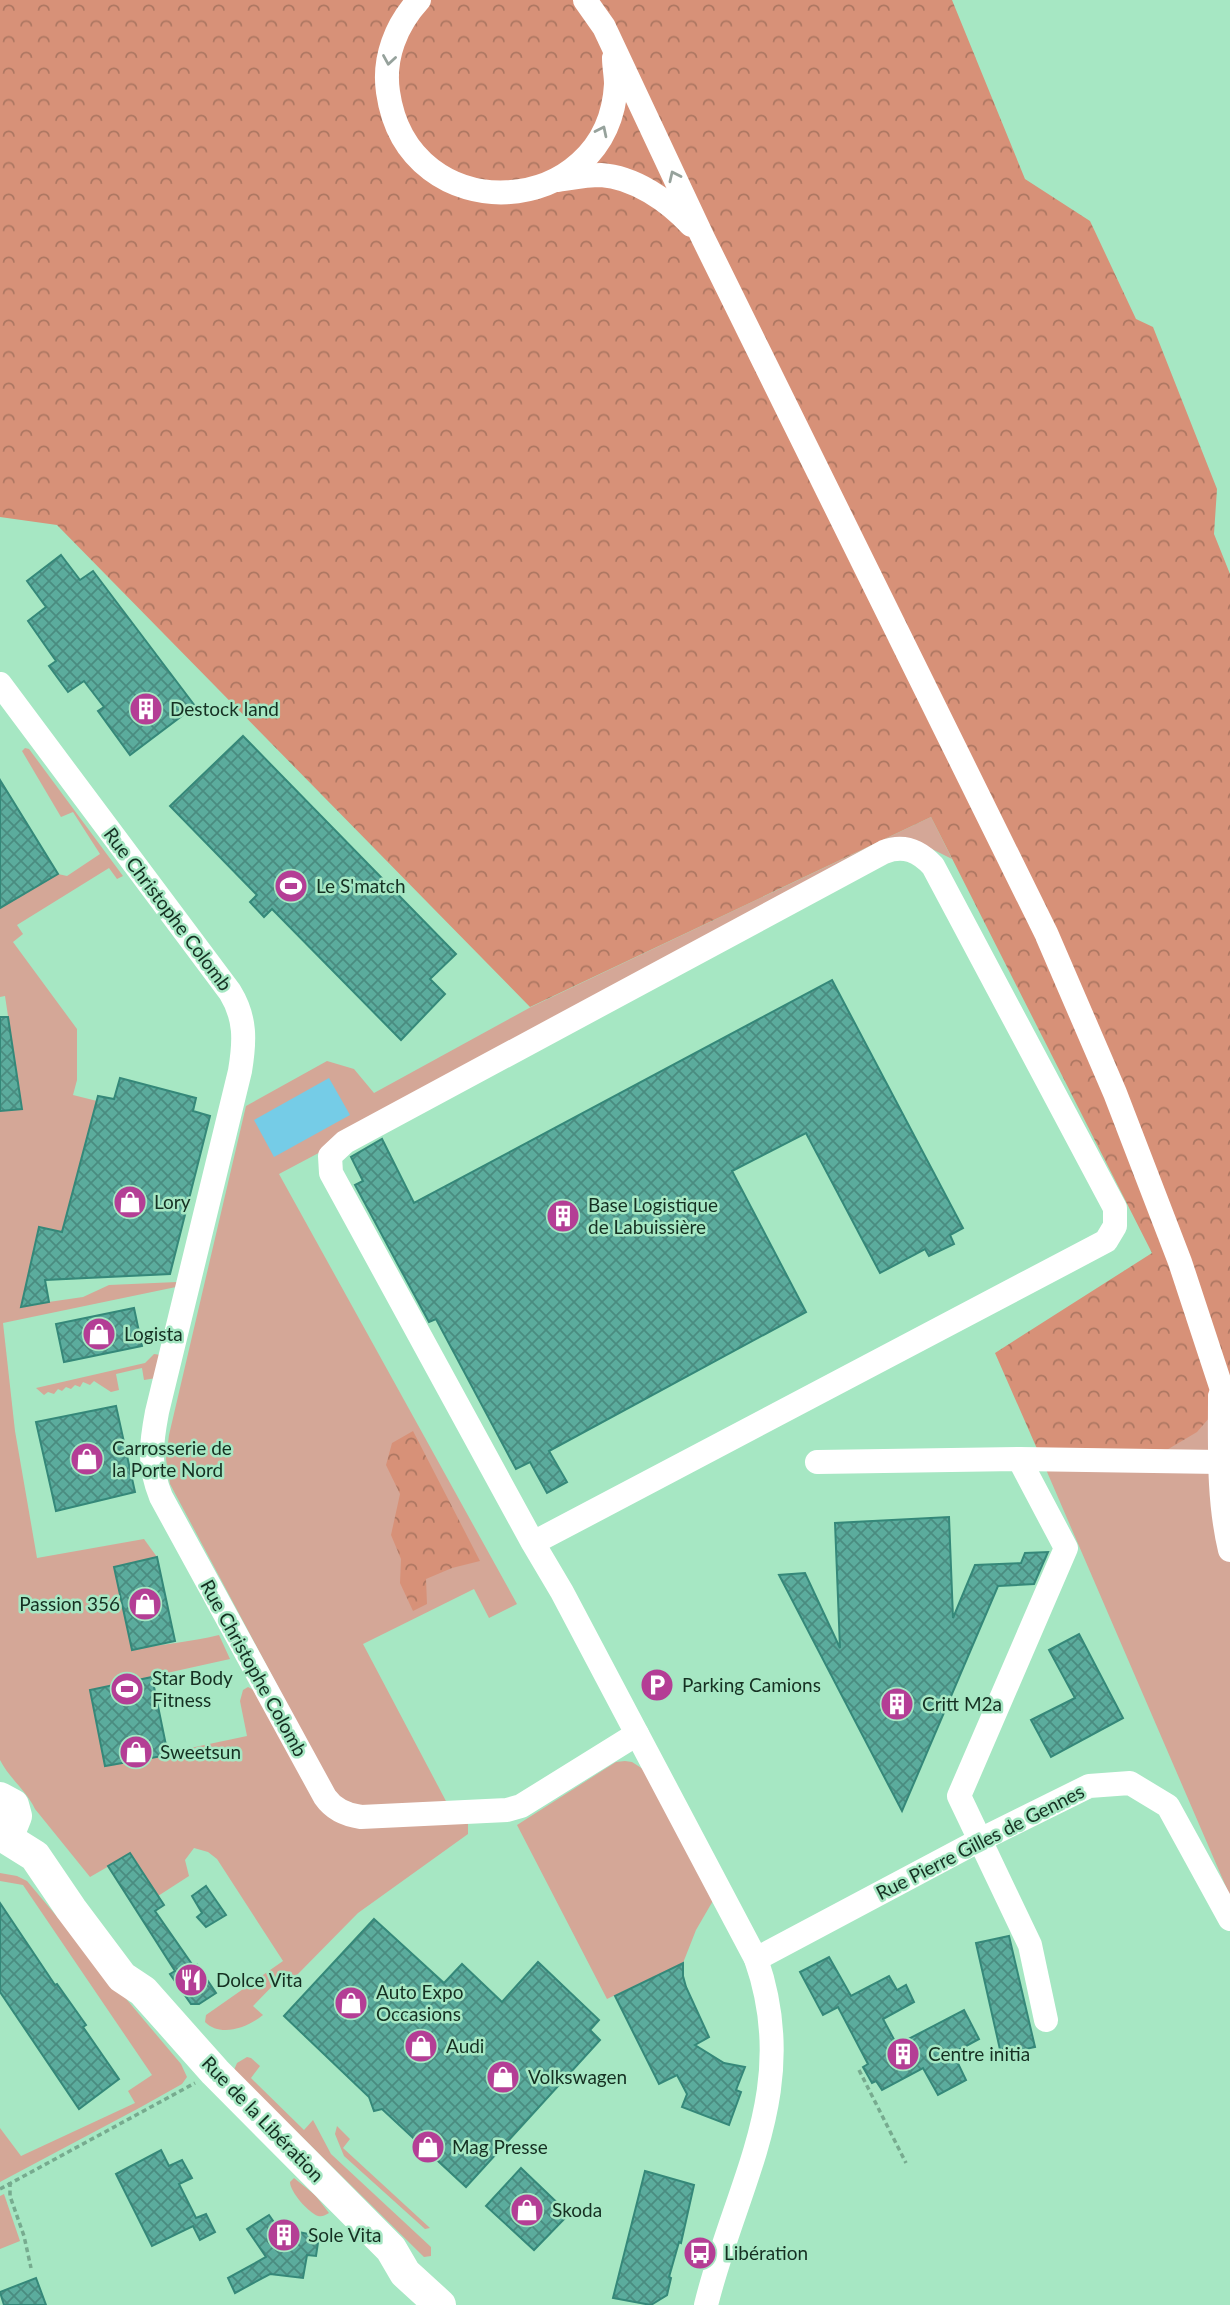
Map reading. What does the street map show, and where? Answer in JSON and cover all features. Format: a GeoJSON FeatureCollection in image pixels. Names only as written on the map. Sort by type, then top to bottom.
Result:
{"type":"FeatureCollection","features":[{"type":"Feature","properties":{"kind":"main road","name":"Rue de la Libération"},"geometry":{"type":"LineString","coordinates":[[3,1812],[122,1977],[138,1987],[215,2072],[391,2249],[405,2273],[440,2305]]}},
{"type":"Feature","properties":{"kind":"main road","name":"Rue de la Libération"},"geometry":{"type":"LineString","coordinates":[[3,1812],[42,1846],[135,1968],[138,1987]]}},
{"type":"Feature","properties":{"kind":"main road"},"geometry":{"type":"LineString","coordinates":[[0,1862],[6,1861],[50,1876]]}},
{"type":"Feature","properties":{"kind":"main road","name":"Rue de la Libération"},"geometry":{"type":"LineString","coordinates":[[391,2249],[413,2260],[463,2305]]}},
{"type":"Feature","properties":{"kind":"street"},"geometry":{"type":"LineString","coordinates":[[419,0],[407,14],[392,44],[386,78],[391,112],[405,143],[428,168],[457,185],[490,193],[524,192],[556,180],[603,175],[642,187],[674,207],[703,238]]}},
{"type":"Feature","properties":{"kind":"street"},"geometry":{"type":"LineString","coordinates":[[585,0],[604,27],[703,238],[1046,933],[1115,1093],[1180,1262],[1230,1414]]}},
{"type":"Feature","properties":{"kind":"street"},"geometry":{"type":"LineString","coordinates":[[556,180],[580,163],[598,140],[611,113],[616,84],[614,55],[604,27]]}},
{"type":"Feature","properties":{"kind":"street","name":"Rue Christophe Colomb"},"geometry":{"type":"LineString","coordinates":[[0,684],[230,992],[240,1012],[244,1029],[240,1071],[157,1412],[150,1457],[160,1497],[325,1797],[343,1813],[361,1817],[507,1810],[521,1806],[637,1734]]}},
{"type":"Feature","properties":{"kind":"street"},"geometry":{"type":"LineString","coordinates":[[533,1543],[1106,1241],[1115,1226],[1115,1208],[933,866],[916,852],[904,848],[884,852],[345,1142],[330,1156],[331,1174],[533,1543],[562,1592],[756,1959],[765,1983],[773,2059],[771,2089],[765,2118],[716,2262],[706,2305]]}},
{"type":"Feature","properties":{"kind":"street"},"geometry":{"type":"LineString","coordinates":[[1220,1384],[1220,1462],[1225,1530],[1230,1550]]}},
{"type":"Feature","properties":{"kind":"street"},"geometry":{"type":"LineString","coordinates":[[817,1462],[1019,1459],[1220,1462]]}},
{"type":"Feature","properties":{"kind":"street"},"geometry":{"type":"LineString","coordinates":[[1019,1459],[1066,1548],[959,1796],[978,1841],[1030,1945],[1046,2020]]}},
{"type":"Feature","properties":{"kind":"street","name":"Rue Pierre Gilles de Gennes"},"geometry":{"type":"LineString","coordinates":[[756,1959],[978,1841],[1089,1786],[1130,1783],[1168,1806],[1230,1919]]}},
{"type":"Feature","properties":{"kind":"path"},"geometry":{"type":"LineString","coordinates":[[859,2070],[906,2164]]}},
{"type":"Feature","properties":{"kind":"path"},"geometry":{"type":"LineString","coordinates":[[0,2189],[215,2072]]}},
{"type":"Feature","properties":{"kind":"path"},"geometry":{"type":"LineString","coordinates":[[10,2182],[10,2196],[24,2236],[31,2268]]}},
{"type":"Feature","properties":{"kind":"shaded area"},"geometry":{"type":"Polygon","coordinates":[[[29,749],[123,876],[117,879],[109,868],[17,925],[23,934],[13,942],[77,1029],[77,1080],[73,1095],[97,1101],[62,1232],[39,1228],[21,1306],[83,1297],[109,1285],[177,1282],[176,1287],[3,1323],[15,1431],[37,1558],[144,1539],[157,1557],[114,1567],[132,1650],[219,1635],[230,1659],[90,1690],[105,1766],[247,1736],[240,1701],[243,1690],[248,1687],[254,1690],[327,1813],[468,1824],[468,1834],[358,1913],[295,1977],[287,1971],[253,2006],[263,2015],[234,2029],[211,2027],[205,2022],[206,2015],[283,1961],[217,1859],[208,1852],[194,1848],[185,1860],[189,1876],[158,1896],[130,1854],[90,1877],[35,1809],[0,1760],[0,1111],[22,1108],[5,996],[0,997],[0,900],[4,905],[58,874],[67,876],[100,854],[73,812],[61,817],[22,751],[29,749]]]}},
{"type":"Feature","properties":{"kind":"shaded area"},"geometry":{"type":"Polygon","coordinates":[[[931,817],[952,859],[928,847],[907,841],[279,1174],[517,1604],[489,1618],[474,1589],[363,1644],[447,1803],[362,1807],[342,1799],[332,1788],[170,1484],[166,1459],[169,1435],[246,1106],[327,1061],[354,1069],[374,1093],[531,1007],[931,817]]]}},
{"type":"Feature","properties":{"kind":"shaded area"},"geometry":{"type":"Polygon","coordinates":[[[154,1354],[161,1355],[156,1378],[144,1380],[142,1368],[116,1374],[119,1390],[111,1392],[94,1381],[90,1385],[83,1382],[80,1387],[75,1385],[71,1389],[58,1389],[54,1394],[48,1392],[44,1395],[36,1388],[145,1363],[154,1354]]]}},
{"type":"Feature","properties":{"kind":"shaded area"},"geometry":{"type":"Polygon","coordinates":[[[1230,1394],[1230,1896],[1038,1451],[1212,1415],[1230,1394]]]}},
{"type":"Feature","properties":{"kind":"shaded area"},"geometry":{"type":"Polygon","coordinates":[[[616,1762],[632,1762],[646,1771],[714,1899],[696,1930],[683,1963],[607,1999],[517,1825],[616,1762]]]}},
{"type":"Feature","properties":{"kind":"shaded area"},"geometry":{"type":"Polygon","coordinates":[[[0,1873],[27,1881],[181,2064],[187,2077],[182,2084],[0,2182],[0,2128],[21,2156],[135,2103],[128,2091],[152,2075],[23,1885],[0,1881],[0,1873]]]}},
{"type":"Feature","properties":{"kind":"shaded area"},"geometry":{"type":"Polygon","coordinates":[[[247,2057],[260,2066],[251,2078],[304,2130],[313,2120],[331,2154],[431,2247],[431,2256],[424,2257],[234,2070],[237,2063],[247,2057]]]}},
{"type":"Feature","properties":{"kind":"shaded area"},"geometry":{"type":"Polygon","coordinates":[[[337,2126],[350,2139],[343,2148],[430,2228],[425,2229],[344,2156],[335,2134],[337,2126]]]}},
{"type":"Feature","properties":{"kind":"shaded area"},"geometry":{"type":"Polygon","coordinates":[[[294,2178],[315,2195],[329,2213],[318,2216],[305,2207],[291,2186],[290,2182],[294,2178]]]}},
{"type":"Feature","properties":{"kind":"shaded area"},"geometry":{"type":"Polygon","coordinates":[[[4,2194],[20,2241],[0,2249],[0,2196],[4,2194]]]}},
{"type":"Feature","properties":{"kind":"green space"},"geometry":{"type":"Polygon","coordinates":[[[0,0],[952,0],[1025,179],[1090,221],[1136,319],[1153,327],[1217,489],[1214,534],[1230,574],[1230,1394],[1197,1432],[1165,1451],[1038,1451],[995,1353],[1152,1253],[931,817],[530,1007],[57,525],[0,517],[0,0]]]}},
{"type":"Feature","properties":{"kind":"green space"},"geometry":{"type":"Polygon","coordinates":[[[413,1431],[480,1561],[452,1568],[426,1579],[427,1604],[413,1611],[400,1583],[401,1559],[391,1535],[400,1494],[386,1465],[392,1443],[413,1431]]]}},
{"type":"Feature","properties":{"kind":"water"},"geometry":{"type":"Polygon","coordinates":[[[329,1078],[350,1115],[274,1157],[254,1120],[329,1078]]]}},
{"type":"Feature","properties":{"kind":"building"},"geometry":{"type":"Polygon","coordinates":[[[61,555],[80,580],[93,571],[195,706],[130,755],[98,711],[104,707],[84,681],[68,692],[49,666],[56,661],[28,621],[46,607],[27,581],[61,555]]]}},
{"type":"Feature","properties":{"kind":"building"},"geometry":{"type":"Polygon","coordinates":[[[243,736],[456,954],[430,979],[445,994],[401,1040],[272,909],[264,917],[250,902],[257,895],[170,806],[243,736]]]}},
{"type":"Feature","properties":{"kind":"building"},"geometry":{"type":"Polygon","coordinates":[[[0,780],[58,874],[0,908],[0,780]]]}},
{"type":"Feature","properties":{"kind":"building","name":"Base Logistique de Labuissière"},"geometry":{"type":"Polygon","coordinates":[[[832,980],[963,1228],[950,1235],[954,1244],[929,1256],[925,1249],[880,1273],[806,1133],[732,1171],[806,1312],[549,1451],[567,1482],[547,1493],[530,1462],[516,1469],[436,1319],[429,1322],[355,1185],[363,1181],[351,1157],[382,1139],[414,1203],[832,980]]]}},
{"type":"Feature","properties":{"kind":"building"},"geometry":{"type":"Polygon","coordinates":[[[0,1017],[8,1017],[22,1109],[0,1111],[0,1017]]]}},
{"type":"Feature","properties":{"kind":"building"},"geometry":{"type":"Polygon","coordinates":[[[120,1078],[196,1098],[193,1111],[210,1116],[170,1274],[45,1280],[49,1302],[21,1307],[39,1227],[62,1232],[98,1096],[114,1099],[120,1078]]]}},
{"type":"Feature","properties":{"kind":"building"},"geometry":{"type":"Polygon","coordinates":[[[134,1308],[142,1346],[64,1362],[56,1324],[134,1308]]]}},
{"type":"Feature","properties":{"kind":"building"},"geometry":{"type":"Polygon","coordinates":[[[116,1406],[135,1492],[56,1511],[36,1422],[116,1406]]]}},
{"type":"Feature","properties":{"kind":"building","name":"Critt M2a"},"geometry":{"type":"Polygon","coordinates":[[[949,1517],[953,1618],[975,1565],[1021,1563],[1025,1553],[1048,1552],[1034,1584],[998,1586],[902,1811],[779,1575],[805,1573],[840,1648],[835,1523],[949,1517]]]}},
{"type":"Feature","properties":{"kind":"building","name":"Passion 356"},"geometry":{"type":"Polygon","coordinates":[[[157,1557],[175,1641],[132,1650],[114,1567],[157,1557]]]}},
{"type":"Feature","properties":{"kind":"building","name":"Critt M2a"},"geometry":{"type":"Polygon","coordinates":[[[1079,1634],[1123,1718],[1051,1757],[1031,1720],[1075,1698],[1049,1650],[1079,1634]]]}},
{"type":"Feature","properties":{"kind":"building"},"geometry":{"type":"Polygon","coordinates":[[[152,1677],[168,1755],[105,1766],[90,1690],[152,1677]]]}},
{"type":"Feature","properties":{"kind":"building"},"geometry":{"type":"Polygon","coordinates":[[[130,1853],[164,1905],[155,1911],[194,1967],[197,1965],[216,1993],[199,2004],[191,2004],[170,1974],[175,1971],[108,1866],[130,1853]]]}},
{"type":"Feature","properties":{"kind":"building"},"geometry":{"type":"Polygon","coordinates":[[[206,1886],[226,1915],[206,1927],[197,1917],[202,1913],[192,1896],[206,1886]]]}},
{"type":"Feature","properties":{"kind":"building"},"geometry":{"type":"Polygon","coordinates":[[[0,1903],[55,1985],[57,1984],[86,2025],[83,2027],[119,2079],[79,2109],[0,1992],[0,1903]]]}},
{"type":"Feature","properties":{"kind":"building"},"geometry":{"type":"Polygon","coordinates":[[[374,1919],[444,1983],[462,1964],[502,2002],[538,1962],[599,2020],[590,2030],[600,2040],[466,2187],[382,2109],[374,2111],[369,2097],[284,2016],[374,1919]]]}},
{"type":"Feature","properties":{"kind":"building"},"geometry":{"type":"Polygon","coordinates":[[[1009,1936],[1035,2047],[1001,2054],[976,1943],[1009,1936]]]}},
{"type":"Feature","properties":{"kind":"building"},"geometry":{"type":"Polygon","coordinates":[[[829,1957],[851,1996],[889,1976],[897,1990],[906,1985],[914,2002],[883,2019],[897,2045],[964,2010],[979,2039],[953,2053],[966,2080],[938,2095],[923,2068],[882,2090],[876,2081],[872,2083],[863,2067],[868,2064],[838,2007],[823,2015],[800,1972],[829,1957]]]}},
{"type":"Feature","properties":{"kind":"building"},"geometry":{"type":"Polygon","coordinates":[[[683,1963],[686,1987],[709,2037],[695,2045],[724,2063],[745,2067],[736,2090],[741,2092],[729,2125],[682,2107],[687,2094],[677,2075],[659,2084],[615,1996],[683,1963]]]}},
{"type":"Feature","properties":{"kind":"building"},"geometry":{"type":"Polygon","coordinates":[[[161,2150],[169,2166],[182,2160],[192,2178],[179,2184],[196,2218],[206,2214],[215,2232],[200,2240],[193,2226],[152,2246],[116,2174],[161,2150]]]}},
{"type":"Feature","properties":{"kind":"building","name":"Skoda"},"geometry":{"type":"Polygon","coordinates":[[[521,2168],[569,2214],[534,2250],[486,2206],[521,2168]]]}},
{"type":"Feature","properties":{"kind":"building"},"geometry":{"type":"Polygon","coordinates":[[[645,2171],[694,2185],[681,2243],[679,2242],[669,2277],[667,2295],[651,2305],[613,2298],[645,2171]]]}},
{"type":"Feature","properties":{"kind":"building"},"geometry":{"type":"Polygon","coordinates":[[[269,2215],[278,2228],[319,2236],[316,2256],[307,2255],[303,2278],[270,2274],[235,2293],[228,2278],[266,2257],[247,2229],[269,2215]]]}},
{"type":"Feature","properties":{"kind":"building"},"geometry":{"type":"Polygon","coordinates":[[[36,2278],[46,2305],[4,2305],[0,2292],[36,2278]]]}},
{"type":"Feature","properties":{"kind":"place","name":"Destock land"},"geometry":{"type":"Point","coordinates":[146,709]}},
{"type":"Feature","properties":{"kind":"place","name":"Le S'match"},"geometry":{"type":"Point","coordinates":[291,886]}},
{"type":"Feature","properties":{"kind":"place","name":"Lory"},"geometry":{"type":"Point","coordinates":[130,1202]}},
{"type":"Feature","properties":{"kind":"place","name":"Base Logistique de Labuissière"},"geometry":{"type":"Point","coordinates":[563,1216]}},
{"type":"Feature","properties":{"kind":"place","name":"Logista"},"geometry":{"type":"Point","coordinates":[99,1334]}},
{"type":"Feature","properties":{"kind":"place","name":"Carrosserie de la Porte Nord"},"geometry":{"type":"Point","coordinates":[87,1459]}},
{"type":"Feature","properties":{"kind":"place","name":"Passion 356"},"geometry":{"type":"Point","coordinates":[145,1604]}},
{"type":"Feature","properties":{"kind":"place","name":"Parking Camions"},"geometry":{"type":"Point","coordinates":[657,1685]}},
{"type":"Feature","properties":{"kind":"place","name":"Star Body Fitness"},"geometry":{"type":"Point","coordinates":[127,1689]}},
{"type":"Feature","properties":{"kind":"place","name":"Critt M2a"},"geometry":{"type":"Point","coordinates":[897,1704]}},
{"type":"Feature","properties":{"kind":"place","name":"Sweetsun"},"geometry":{"type":"Point","coordinates":[136,1752]}},
{"type":"Feature","properties":{"kind":"place","name":"Dolce Vita"},"geometry":{"type":"Point","coordinates":[191,1980]}},
{"type":"Feature","properties":{"kind":"place","name":"Auto Expo Occasions"},"geometry":{"type":"Point","coordinates":[351,2003]}},
{"type":"Feature","properties":{"kind":"place","name":"Audi"},"geometry":{"type":"Point","coordinates":[421,2046]}},
{"type":"Feature","properties":{"kind":"place","name":"Centre initia"},"geometry":{"type":"Point","coordinates":[903,2054]}},
{"type":"Feature","properties":{"kind":"place","name":"Volkswagen"},"geometry":{"type":"Point","coordinates":[503,2077]}},
{"type":"Feature","properties":{"kind":"place","name":"Mag Presse"},"geometry":{"type":"Point","coordinates":[428,2147]}},
{"type":"Feature","properties":{"kind":"place","name":"Skoda"},"geometry":{"type":"Point","coordinates":[527,2210]}},
{"type":"Feature","properties":{"kind":"place","name":"Sole Vita"},"geometry":{"type":"Point","coordinates":[284,2235]}},
{"type":"Feature","properties":{"kind":"place","name":"Libération"},"geometry":{"type":"Point","coordinates":[700,2253]}}]}
